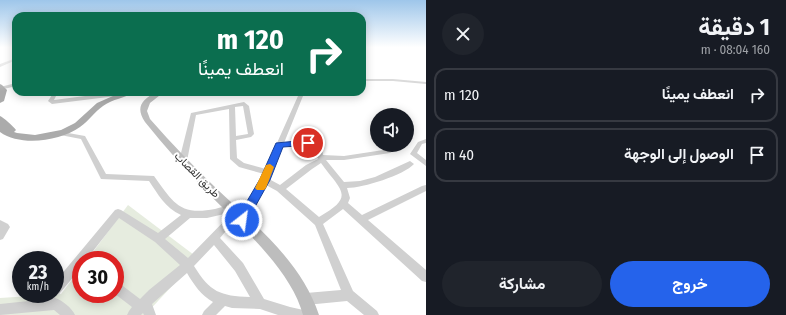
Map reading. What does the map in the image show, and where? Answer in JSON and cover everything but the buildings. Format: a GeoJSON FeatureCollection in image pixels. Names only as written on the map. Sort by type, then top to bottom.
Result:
{"type":"FeatureCollection","features":[{"type":"Feature","properties":{"kind":"main road"},"geometry":{"type":"LineString","coordinates":[[0,101],[3,94],[1,88]]}},
{"type":"Feature","properties":{"kind":"main road"},"geometry":{"type":"LineString","coordinates":[[57,133],[76,122],[96,102],[111,96]]}},
{"type":"Feature","properties":{"kind":"main road"},"geometry":{"type":"LineString","coordinates":[[1,125],[8,134],[22,137],[37,137],[57,133],[76,126],[101,103],[116,96]]}},
{"type":"Feature","properties":{"kind":"main road","name":"طريق القصاب"},"geometry":{"type":"LineString","coordinates":[[155,96],[145,105],[144,112],[171,148],[236,214],[285,267],[306,299],[311,315]]}},
{"type":"Feature","properties":{"kind":"street"},"geometry":{"type":"LineString","coordinates":[[0,66],[10,62]]}},
{"type":"Feature","properties":{"kind":"street"},"geometry":{"type":"LineString","coordinates":[[0,66],[12,65]]}},
{"type":"Feature","properties":{"kind":"street"},"geometry":{"type":"LineString","coordinates":[[366,80],[393,80],[426,83]]}},
{"type":"Feature","properties":{"kind":"street"},"geometry":{"type":"LineString","coordinates":[[1,88],[12,85]]}},
{"type":"Feature","properties":{"kind":"street"},"geometry":{"type":"LineString","coordinates":[[54,96],[51,101],[94,96]]}},
{"type":"Feature","properties":{"kind":"street"},"geometry":{"type":"LineString","coordinates":[[133,315],[214,238],[236,214],[266,176],[301,96]]}},
{"type":"Feature","properties":{"kind":"street"},"geometry":{"type":"LineString","coordinates":[[183,161],[193,114],[244,104],[246,106],[251,134],[249,136],[233,138]]}},
{"type":"Feature","properties":{"kind":"street"},"geometry":{"type":"LineString","coordinates":[[232,106],[233,154],[237,162],[266,176],[318,222],[349,295],[373,315]]}},
{"type":"Feature","properties":{"kind":"street"},"geometry":{"type":"LineString","coordinates":[[57,133],[83,137],[104,177],[151,178],[174,208],[188,214],[219,212],[236,214]]}},
{"type":"Feature","properties":{"kind":"street"},"geometry":{"type":"LineString","coordinates":[[426,140],[420,143],[413,154],[426,163]]}},
{"type":"Feature","properties":{"kind":"street"},"geometry":{"type":"LineString","coordinates":[[279,145],[318,144],[321,158],[342,185],[346,197],[343,204],[318,222]]}},
{"type":"Feature","properties":{"kind":"street"},"geometry":{"type":"LineString","coordinates":[[280,188],[321,158],[344,158],[383,152]]}},
{"type":"Feature","properties":{"kind":"street"},"geometry":{"type":"LineString","coordinates":[[342,185],[360,184],[371,181],[410,164]]}},
{"type":"Feature","properties":{"kind":"street"},"geometry":{"type":"LineString","coordinates":[[360,220],[424,188]]}},
{"type":"Feature","properties":{"kind":"street"},"geometry":{"type":"LineString","coordinates":[[343,204],[360,220],[424,272]]}},
{"type":"Feature","properties":{"kind":"street"},"geometry":{"type":"LineString","coordinates":[[88,251],[117,213],[158,239],[188,264],[198,282],[209,293],[232,302],[260,303],[290,313],[304,315]]}},
{"type":"Feature","properties":{"kind":"street"},"geometry":{"type":"LineString","coordinates":[[158,239],[188,214]]}},
{"type":"Feature","properties":{"kind":"street"},"geometry":{"type":"LineString","coordinates":[[0,224],[5,227],[0,236]]}},
{"type":"Feature","properties":{"kind":"street"},"geometry":{"type":"LineString","coordinates":[[214,238],[239,267],[260,303]]}},
{"type":"Feature","properties":{"kind":"street"},"geometry":{"type":"LineString","coordinates":[[64,280],[72,270]]}},
{"type":"Feature","properties":{"kind":"street"},"geometry":{"type":"LineString","coordinates":[[124,292],[143,304],[150,315]]}},
{"type":"Feature","properties":{"kind":"street"},"geometry":{"type":"LineString","coordinates":[[306,299],[349,295]]}},
{"type":"Feature","properties":{"kind":"street"},"geometry":{"type":"LineString","coordinates":[[208,315],[224,299]]}},
{"type":"Feature","properties":{"kind":"street"},"geometry":{"type":"LineString","coordinates":[[0,310],[56,304],[69,315]]}},
{"type":"Feature","properties":{"kind":"shaded area"},"geometry":{"type":"Polygon","coordinates":[[[128,205],[198,258],[145,315],[0,315],[0,298],[12,297],[12,303],[64,303],[64,290],[72,280],[72,303],[124,303],[124,251],[94,251],[128,205]]]}},
{"type":"Feature","properties":{"kind":"slow traffic"},"geometry":{"type":"LineString","coordinates":[[261,188],[270,167]]}},
{"type":"Feature","properties":{"kind":"route"},"geometry":{"type":"LineString","coordinates":[[242,220],[265,180],[279,145],[308,143]]}}]}
